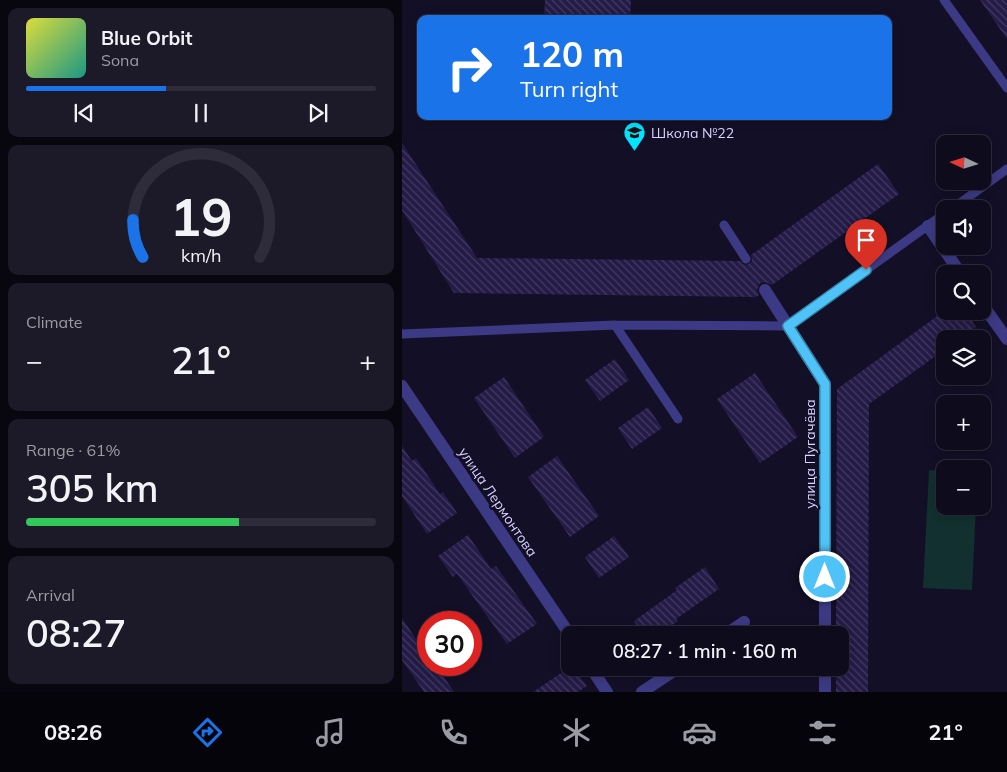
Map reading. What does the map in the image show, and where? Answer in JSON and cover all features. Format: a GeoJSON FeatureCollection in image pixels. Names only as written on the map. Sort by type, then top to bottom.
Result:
{"type":"FeatureCollection","features":[{"type":"Feature","properties":{"kind":"street"},"geometry":{"type":"LineString","coordinates":[[928,226],[955,265]]}},
{"type":"Feature","properties":{"kind":"street","name":"улица Пугачёва"},"geometry":{"type":"LineString","coordinates":[[765,290],[825,384],[825,626]]}},
{"type":"Feature","properties":{"kind":"street"},"geometry":{"type":"LineString","coordinates":[[991,317],[1006,339]]}},
{"type":"Feature","properties":{"kind":"street","name":"улица Лермонтова"},"geometry":{"type":"LineString","coordinates":[[402,386],[564,626]]}},
{"type":"Feature","properties":{"kind":"street"},"geometry":{"type":"LineString","coordinates":[[738,626],[744,622]]}},
{"type":"Feature","properties":{"kind":"street"},"geometry":{"type":"LineString","coordinates":[[597,676],[608,692]]}},
{"type":"Feature","properties":{"kind":"street"},"geometry":{"type":"LineString","coordinates":[[642,692],[666,676]]}},
{"type":"Feature","properties":{"kind":"street"},"geometry":{"type":"LineString","coordinates":[[825,676],[825,692]]}},
{"type":"Feature","properties":{"kind":"lane"},"geometry":{"type":"LineString","coordinates":[[944,0],[1006,88]]}},
{"type":"Feature","properties":{"kind":"lane"},"geometry":{"type":"LineString","coordinates":[[964,200],[1006,169]]}},
{"type":"Feature","properties":{"kind":"lane"},"geometry":{"type":"LineString","coordinates":[[402,334],[615,325],[788,326],[936,220]]}},
{"type":"Feature","properties":{"kind":"lane"},"geometry":{"type":"LineString","coordinates":[[724,225],[746,259]]}},
{"type":"Feature","properties":{"kind":"lane"},"geometry":{"type":"LineString","coordinates":[[615,325],[678,419]]}},
{"type":"Feature","properties":{"kind":"green space"},"geometry":{"type":"Polygon","coordinates":[[[929,470],[936,470],[936,515],[976,515],[972,590],[923,588],[929,470]]]}},
{"type":"Feature","properties":{"kind":"building"},"geometry":{"type":"Polygon","coordinates":[[[545,0],[631,0],[630,15],[544,15],[545,0]]]}},
{"type":"Feature","properties":{"kind":"building"},"geometry":{"type":"Polygon","coordinates":[[[980,0],[1007,0],[1007,39],[980,0]]]}},
{"type":"Feature","properties":{"kind":"building"},"geometry":{"type":"Polygon","coordinates":[[[402,143],[477,258],[740,261],[747,265],[752,261],[751,255],[878,164],[899,194],[772,285],[765,282],[760,283],[757,290],[759,295],[756,297],[454,293],[402,210],[402,143]]]}},
{"type":"Feature","properties":{"kind":"building"},"geometry":{"type":"Polygon","coordinates":[[[936,317],[936,320],[971,320],[976,327],[972,330],[936,330],[936,356],[869,404],[868,692],[836,692],[836,676],[849,676],[849,626],[836,626],[837,389],[936,317]]]}},
{"type":"Feature","properties":{"kind":"building"},"geometry":{"type":"Polygon","coordinates":[[[615,359],[629,380],[600,401],[585,380],[615,359]]]}},
{"type":"Feature","properties":{"kind":"building"},"geometry":{"type":"Polygon","coordinates":[[[755,373],[798,437],[760,463],[717,399],[755,373]]]}},
{"type":"Feature","properties":{"kind":"building"},"geometry":{"type":"Polygon","coordinates":[[[504,377],[544,437],[515,458],[474,398],[504,377]]]}},
{"type":"Feature","properties":{"kind":"building"},"geometry":{"type":"Polygon","coordinates":[[[648,407],[662,428],[632,449],[618,428],[648,407]]]}},
{"type":"Feature","properties":{"kind":"building"},"geometry":{"type":"Polygon","coordinates":[[[402,446],[412,461],[416,458],[440,494],[443,492],[457,513],[427,534],[402,496],[402,446]]]}},
{"type":"Feature","properties":{"kind":"building"},"geometry":{"type":"Polygon","coordinates":[[[557,456],[599,516],[570,537],[528,477],[557,456]]]}},
{"type":"Feature","properties":{"kind":"building"},"geometry":{"type":"Polygon","coordinates":[[[468,535],[491,569],[496,566],[537,624],[507,644],[457,574],[453,577],[438,556],[468,535]]]}},
{"type":"Feature","properties":{"kind":"building"},"geometry":{"type":"Polygon","coordinates":[[[614,536],[629,557],[599,578],[585,557],[614,536]]]}},
{"type":"Feature","properties":{"kind":"building"},"geometry":{"type":"Polygon","coordinates":[[[705,567],[719,589],[676,619],[678,621],[671,626],[637,626],[634,621],[677,590],[675,588],[705,567]]]}},
{"type":"Feature","properties":{"kind":"building"},"geometry":{"type":"Polygon","coordinates":[[[402,618],[417,640],[417,676],[443,676],[454,692],[424,692],[402,660],[402,618]]]}},
{"type":"Feature","properties":{"kind":"building"},"geometry":{"type":"Polygon","coordinates":[[[561,673],[561,676],[580,676],[587,686],[578,692],[533,692],[561,673]]]}},
{"type":"Feature","properties":{"kind":"place","name":"Школа №22"},"geometry":{"type":"Point","coordinates":[635,152]}},
{"type":"Feature","properties":{"kind":"route"},"geometry":{"type":"LineString","coordinates":[[825,577],[825,384],[788,326],[866,270]]}}]}
